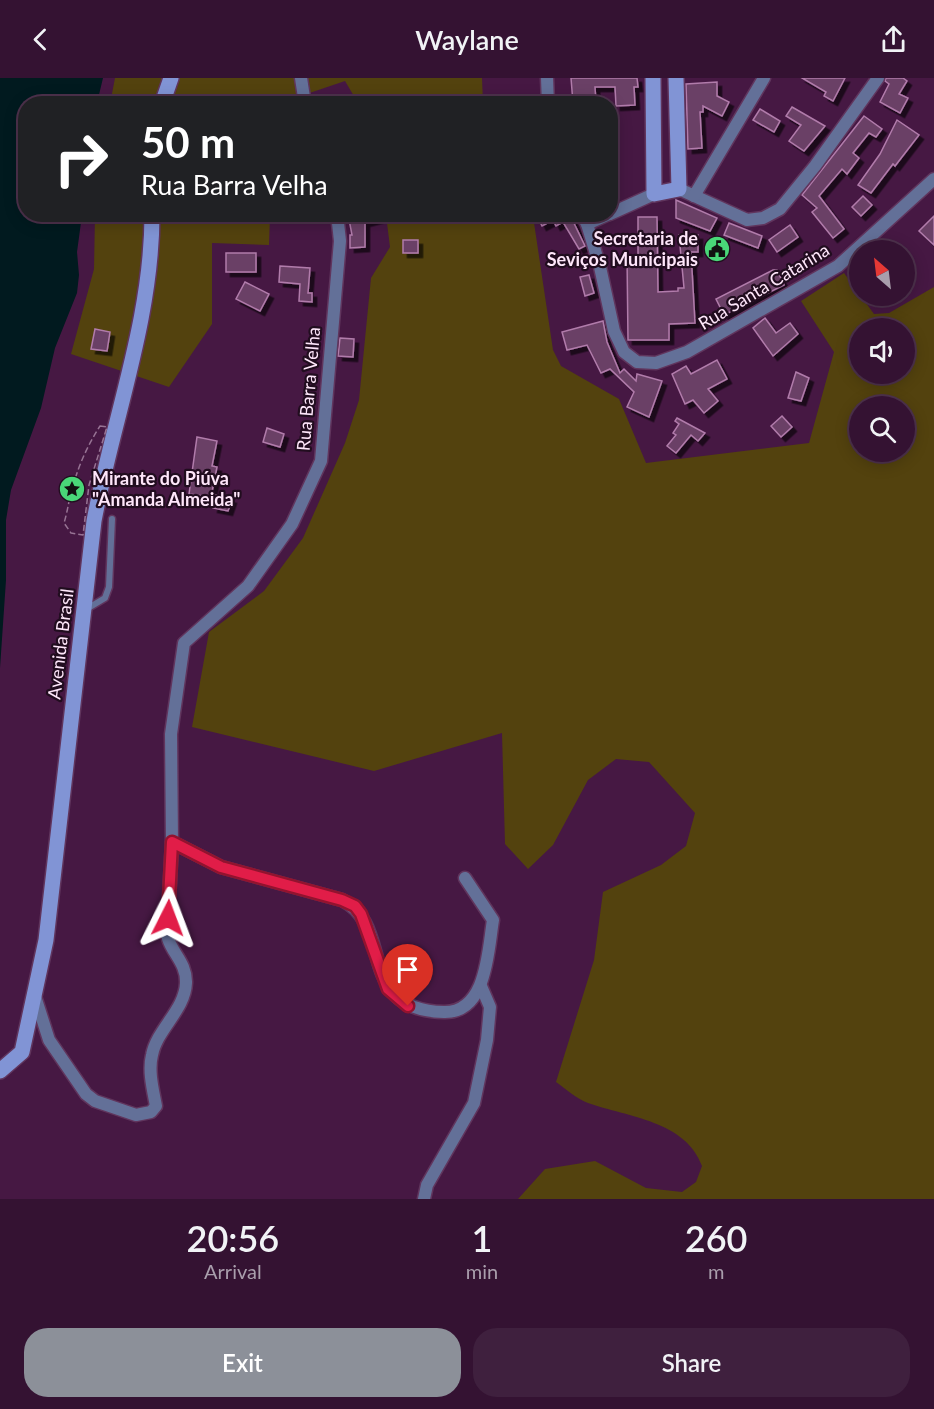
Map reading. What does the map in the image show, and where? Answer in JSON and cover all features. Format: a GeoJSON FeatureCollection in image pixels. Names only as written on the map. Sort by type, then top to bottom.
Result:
{"type":"FeatureCollection","features":[{"type":"Feature","properties":{"kind":"main road"},"geometry":{"type":"LineString","coordinates":[[165,96],[171,78]]}},
{"type":"Feature","properties":{"kind":"main road"},"geometry":{"type":"LineString","coordinates":[[653,78],[654,194],[679,189],[676,78]]}},
{"type":"Feature","properties":{"kind":"main road"},"geometry":{"type":"LineString","coordinates":[[654,167],[677,165]]}},
{"type":"Feature","properties":{"kind":"main road","name":"Avenida Brasil"},"geometry":{"type":"LineString","coordinates":[[0,1071],[22,1052],[46,940],[94,521],[105,466],[133,362],[144,306],[152,245],[152,222]]}},
{"type":"Feature","properties":{"kind":"street"},"geometry":{"type":"LineString","coordinates":[[301,78],[304,96]]}},
{"type":"Feature","properties":{"kind":"street"},"geometry":{"type":"LineString","coordinates":[[547,78],[548,96]]}},
{"type":"Feature","properties":{"kind":"street"},"geometry":{"type":"LineString","coordinates":[[694,196],[764,78]]}},
{"type":"Feature","properties":{"kind":"street"},"geometry":{"type":"LineString","coordinates":[[679,189],[747,220],[764,218],[780,209],[815,166],[878,78]]}},
{"type":"Feature","properties":{"kind":"street","name":"Rua Santa Catarina"},"geometry":{"type":"LineString","coordinates":[[585,222],[600,267],[614,331],[624,352],[636,362],[656,363],[687,352],[838,267],[934,178]]}},
{"type":"Feature","properties":{"kind":"street"},"geometry":{"type":"LineString","coordinates":[[618,210],[654,194]]}},
{"type":"Feature","properties":{"kind":"street","name":"Rua Barra Velha"},"geometry":{"type":"LineString","coordinates":[[34,992],[49,1040],[86,1094],[95,1101],[136,1115],[151,1112],[156,1106],[151,1055],[183,996],[186,981],[180,962],[167,942],[165,930],[168,918],[172,842],[171,735],[184,643],[248,586],[292,525],[321,461],[340,241],[338,222]]}},
{"type":"Feature","properties":{"kind":"street"},"geometry":{"type":"LineString","coordinates":[[172,842],[221,867],[342,900],[355,906],[375,949],[377,963],[388,989],[408,1006],[445,1012],[466,1006],[481,986],[493,920],[465,878]]}},
{"type":"Feature","properties":{"kind":"street"},"geometry":{"type":"LineString","coordinates":[[424,1199],[427,1185],[474,1103],[488,1040],[490,1007],[481,986]]}},
{"type":"Feature","properties":{"kind":"lane"},"geometry":{"type":"LineString","coordinates":[[84,610],[105,598],[109,587],[112,519]]}},
{"type":"Feature","properties":{"kind":"path"},"geometry":{"type":"LineString","coordinates":[[83,535],[71,533],[64,523],[85,450],[99,426],[107,427]]}},
{"type":"Feature","properties":{"kind":"shaded area"},"geometry":{"type":"Polygon","coordinates":[[[0,78],[103,78],[99,96],[18,96],[18,222],[81,222],[77,252],[79,275],[77,293],[55,348],[41,408],[11,490],[6,520],[6,580],[0,668],[0,78]]]}},
{"type":"Feature","properties":{"kind":"shaded area"},"geometry":{"type":"Polygon","coordinates":[[[115,78],[482,78],[483,96],[354,96],[345,81],[301,96],[112,96],[115,78]]]}},
{"type":"Feature","properties":{"kind":"shaded area"},"geometry":{"type":"Polygon","coordinates":[[[95,222],[270,222],[269,245],[212,243],[212,324],[169,387],[71,354],[94,269],[95,222]]]}},
{"type":"Feature","properties":{"kind":"shaded area"},"geometry":{"type":"Polygon","coordinates":[[[387,222],[534,222],[553,350],[561,366],[619,399],[646,463],[809,443],[834,352],[801,301],[844,273],[849,280],[849,306],[868,306],[874,314],[889,313],[901,306],[915,306],[915,298],[934,287],[934,1199],[518,1199],[545,1169],[595,1161],[646,1188],[682,1192],[696,1182],[702,1166],[694,1151],[683,1139],[654,1123],[584,1101],[556,1082],[594,960],[603,892],[661,865],[686,846],[695,813],[649,762],[616,759],[588,780],[553,845],[528,869],[505,844],[502,733],[374,771],[192,727],[209,632],[264,591],[303,538],[345,443],[359,400],[371,278],[390,247],[387,222]]]}},
{"type":"Feature","properties":{"kind":"building"},"geometry":{"type":"Polygon","coordinates":[[[571,78],[637,78],[638,87],[634,87],[635,105],[618,106],[615,87],[595,87],[596,96],[572,96],[571,78]]]}},
{"type":"Feature","properties":{"kind":"building"},"geometry":{"type":"Polygon","coordinates":[[[802,78],[845,78],[833,101],[824,96],[826,92],[802,78]]]}},
{"type":"Feature","properties":{"kind":"building"},"geometry":{"type":"Polygon","coordinates":[[[886,78],[903,78],[907,81],[899,94],[908,98],[900,113],[880,102],[889,84],[885,81],[886,78]]]}},
{"type":"Feature","properties":{"kind":"building"},"geometry":{"type":"Polygon","coordinates":[[[717,82],[717,96],[729,102],[722,116],[703,106],[703,112],[700,112],[702,148],[688,149],[686,84],[717,82]]]}},
{"type":"Feature","properties":{"kind":"building"},"geometry":{"type":"Polygon","coordinates":[[[792,107],[825,126],[804,151],[789,141],[801,125],[786,116],[792,107]]]}},
{"type":"Feature","properties":{"kind":"building"},"geometry":{"type":"Polygon","coordinates":[[[760,109],[780,121],[774,132],[753,120],[760,109]]]}},
{"type":"Feature","properties":{"kind":"building"},"geometry":{"type":"Polygon","coordinates":[[[864,116],[882,129],[876,137],[869,133],[853,153],[859,158],[847,174],[842,169],[819,196],[844,229],[833,238],[812,212],[817,208],[802,195],[864,116]]]}},
{"type":"Feature","properties":{"kind":"building"},"geometry":{"type":"Polygon","coordinates":[[[897,120],[919,135],[871,193],[858,185],[880,154],[897,120]]]}},
{"type":"Feature","properties":{"kind":"building"},"geometry":{"type":"Polygon","coordinates":[[[863,196],[872,205],[861,216],[852,207],[863,196]]]}},
{"type":"Feature","properties":{"kind":"building"},"geometry":{"type":"Polygon","coordinates":[[[676,200],[717,218],[710,231],[676,218],[676,200]]]}},
{"type":"Feature","properties":{"kind":"building"},"geometry":{"type":"Polygon","coordinates":[[[934,216],[934,245],[919,231],[934,216]]]}},
{"type":"Feature","properties":{"kind":"building"},"geometry":{"type":"Polygon","coordinates":[[[638,217],[657,217],[658,292],[678,291],[678,288],[684,288],[679,235],[698,235],[698,252],[691,252],[695,323],[669,324],[669,340],[628,340],[627,256],[638,256],[638,217]]]}},
{"type":"Feature","properties":{"kind":"building"},"geometry":{"type":"Polygon","coordinates":[[[350,222],[365,222],[365,247],[350,248],[350,235],[352,235],[350,222]]]}},
{"type":"Feature","properties":{"kind":"building"},"geometry":{"type":"Polygon","coordinates":[[[563,222],[573,222],[585,246],[579,249],[563,222]]]}},
{"type":"Feature","properties":{"kind":"building"},"geometry":{"type":"Polygon","coordinates":[[[729,223],[762,236],[758,248],[724,235],[729,223]]]}},
{"type":"Feature","properties":{"kind":"building"},"geometry":{"type":"Polygon","coordinates":[[[790,225],[798,237],[777,252],[769,240],[790,225]]]}},
{"type":"Feature","properties":{"kind":"building"},"geometry":{"type":"Polygon","coordinates":[[[403,240],[418,240],[418,253],[403,253],[403,240]]]}},
{"type":"Feature","properties":{"kind":"building"},"geometry":{"type":"Polygon","coordinates":[[[226,253],[256,253],[256,272],[226,272],[226,253]]]}},
{"type":"Feature","properties":{"kind":"building"},"geometry":{"type":"Polygon","coordinates":[[[280,266],[310,268],[308,293],[312,293],[312,302],[299,301],[300,284],[279,282],[280,266]]]}},
{"type":"Feature","properties":{"kind":"building"},"geometry":{"type":"Polygon","coordinates":[[[777,270],[784,285],[724,315],[716,299],[777,270]]]}},
{"type":"Feature","properties":{"kind":"building"},"geometry":{"type":"Polygon","coordinates":[[[589,275],[594,293],[585,296],[580,277],[589,275]]]}},
{"type":"Feature","properties":{"kind":"building"},"geometry":{"type":"Polygon","coordinates":[[[245,282],[269,294],[260,311],[236,299],[245,282]]]}},
{"type":"Feature","properties":{"kind":"building"},"geometry":{"type":"Polygon","coordinates":[[[765,318],[776,333],[790,323],[798,334],[773,356],[753,328],[765,318]]]}},
{"type":"Feature","properties":{"kind":"building"},"geometry":{"type":"Polygon","coordinates":[[[603,321],[607,342],[620,373],[624,369],[636,381],[637,374],[662,381],[649,417],[627,407],[634,392],[610,369],[601,373],[587,345],[567,350],[562,332],[603,321]]]}},
{"type":"Feature","properties":{"kind":"building"},"geometry":{"type":"Polygon","coordinates":[[[95,329],[110,332],[107,351],[91,349],[95,329]]]}},
{"type":"Feature","properties":{"kind":"building"},"geometry":{"type":"Polygon","coordinates":[[[340,338],[354,339],[353,357],[338,356],[340,338]]]}},
{"type":"Feature","properties":{"kind":"building"},"geometry":{"type":"Polygon","coordinates":[[[717,360],[727,379],[708,389],[718,401],[704,413],[693,400],[685,404],[672,374],[686,366],[691,374],[717,360]]]}},
{"type":"Feature","properties":{"kind":"building"},"geometry":{"type":"Polygon","coordinates":[[[796,372],[809,378],[801,401],[788,398],[796,372]]]}},
{"type":"Feature","properties":{"kind":"building"},"geometry":{"type":"Polygon","coordinates":[[[782,416],[792,427],[781,437],[771,426],[782,416]]]}},
{"type":"Feature","properties":{"kind":"building"},"geometry":{"type":"Polygon","coordinates":[[[677,418],[705,433],[698,441],[691,435],[676,453],[667,446],[676,435],[673,433],[679,424],[675,421],[677,418]]]}},
{"type":"Feature","properties":{"kind":"building"},"geometry":{"type":"Polygon","coordinates":[[[267,428],[284,434],[280,447],[263,442],[267,428]]]}},
{"type":"Feature","properties":{"kind":"building"},"geometry":{"type":"Polygon","coordinates":[[[197,437],[217,441],[212,466],[217,467],[211,497],[189,494],[197,437]]]}},
{"type":"Feature","properties":{"kind":"building"},"geometry":{"type":"Polygon","coordinates":[[[216,495],[232,499],[228,511],[213,508],[216,495]]]}},
{"type":"Feature","properties":{"kind":"place","name":"Secretaria de Seviços Municipais"},"geometry":{"type":"Point","coordinates":[717,249]}},
{"type":"Feature","properties":{"kind":"place","name":"Mirante do Piúva \"Amanda Almeida\""},"geometry":{"type":"Point","coordinates":[72,489]}},
{"type":"Feature","properties":{"kind":"route"},"geometry":{"type":"LineString","coordinates":[[168,918],[172,842],[221,867],[342,900],[355,906],[361,914],[388,989],[408,1006]]}}]}
